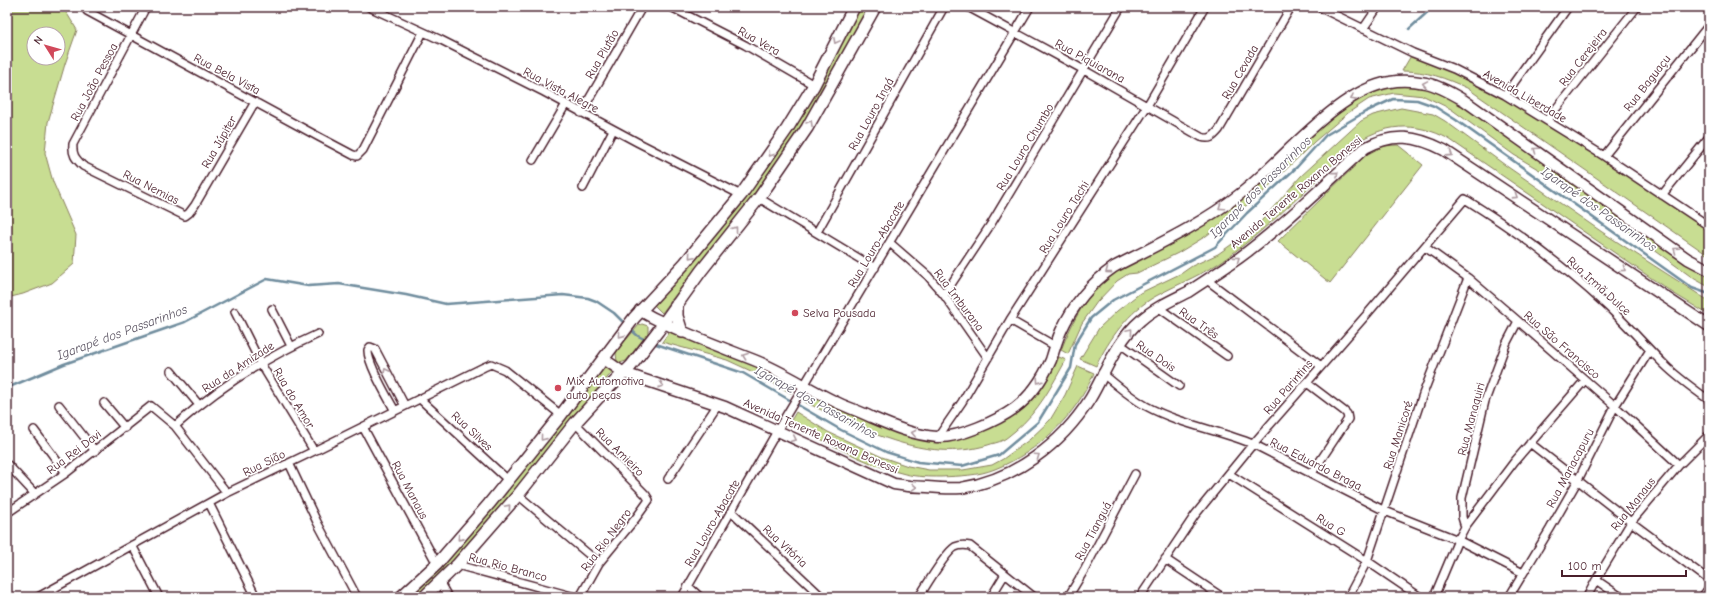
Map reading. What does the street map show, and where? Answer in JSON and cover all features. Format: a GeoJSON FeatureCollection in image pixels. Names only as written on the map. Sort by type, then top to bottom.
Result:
{"type":"FeatureCollection","features":[{"type":"Feature","properties":{"kind":"main road"},"geometry":{"type":"LineString","coordinates":[[401,597],[437,564],[489,504],[561,416],[637,314],[685,263],[741,195],[788,129],[814,85],[854,7]]}},
{"type":"Feature","properties":{"kind":"main road"},"geometry":{"type":"LineString","coordinates":[[424,597],[457,565],[518,495],[575,423],[627,369],[701,271],[759,198],[807,128],[875,7]]}},
{"type":"Feature","properties":{"kind":"main road"},"geometry":{"type":"LineString","coordinates":[[677,304],[677,316],[682,332]]}},
{"type":"Feature","properties":{"kind":"street","name":"Rua João Pessoa"},"geometry":{"type":"LineString","coordinates":[[83,166],[75,159],[73,154],[74,144],[146,7]]}},
{"type":"Feature","properties":{"kind":"street","name":"Rua Vista Alegre"},"geometry":{"type":"LineString","coordinates":[[369,7],[423,32],[566,104],[613,130],[741,195]]}},
{"type":"Feature","properties":{"kind":"street","name":"Rua Plutão"},"geometry":{"type":"LineString","coordinates":[[582,113],[642,7]]}},
{"type":"Feature","properties":{"kind":"street","name":"Rua Vera"},"geometry":{"type":"LineString","coordinates":[[671,7],[738,41],[814,85]]}},
{"type":"Feature","properties":{"kind":"street","name":"Rua Louro Ingá"},"geometry":{"type":"LineString","coordinates":[[817,232],[944,7]]}},
{"type":"Feature","properties":{"kind":"street","name":"Rua Piquiarana"},"geometry":{"type":"LineString","coordinates":[[968,7],[1084,70],[1201,137]]}},
{"type":"Feature","properties":{"kind":"street","name":"Rua Louro-Abacate"},"geometry":{"type":"LineString","coordinates":[[682,597],[784,419],[1030,7]]}},
{"type":"Feature","properties":{"kind":"street","name":"Rua Louro Chumbo"},"geometry":{"type":"LineString","coordinates":[[944,295],[991,224],[1121,7]]}},
{"type":"Feature","properties":{"kind":"street","name":"Rua Louro Tachi"},"geometry":{"type":"LineString","coordinates":[[938,437],[962,402],[1010,320],[1147,106],[1205,7]]}},
{"type":"Feature","properties":{"kind":"street","name":"Rua Cevada"},"geometry":{"type":"LineString","coordinates":[[1201,137],[1210,139],[1219,130],[1291,7]]}},
{"type":"Feature","properties":{"kind":"street","name":"Avenida Liberdade"},"geometry":{"type":"LineString","coordinates":[[1319,7],[1413,53],[1454,69],[1505,95],[1604,156],[1709,226]]}},
{"type":"Feature","properties":{"kind":"street"},"geometry":{"type":"LineString","coordinates":[[1362,29],[1378,7]]}},
{"type":"Feature","properties":{"kind":"street"},"geometry":{"type":"LineString","coordinates":[[1505,95],[1568,7]]}},
{"type":"Feature","properties":{"kind":"street","name":"Rua Cerejeira"},"geometry":{"type":"LineString","coordinates":[[1547,120],[1637,7]]}},
{"type":"Feature","properties":{"kind":"street","name":"Rua Bela Vista"},"geometry":{"type":"LineString","coordinates":[[87,11],[357,156],[363,150],[423,32]]}},
{"type":"Feature","properties":{"kind":"street","name":"Rua Baguaçu"},"geometry":{"type":"LineString","coordinates":[[1604,156],[1709,25]]}},
{"type":"Feature","properties":{"kind":"street"},"geometry":{"type":"LineString","coordinates":[[637,314],[648,316],[660,327],[682,332],[755,360],[802,390],[834,401],[899,429],[912,433],[938,437],[966,432],[991,423],[1016,408],[1030,393],[1042,378],[1070,313],[1082,297],[1105,273],[1186,229],[1239,195],[1262,176],[1325,117],[1354,97],[1372,88],[1389,82],[1399,81],[1435,86],[1464,101],[1676,250],[1709,270]]}},
{"type":"Feature","properties":{"kind":"street","name":"Rua Júpiter"},"geometry":{"type":"LineString","coordinates":[[202,194],[255,102]]}},
{"type":"Feature","properties":{"kind":"street"},"geometry":{"type":"LineString","coordinates":[[533,160],[566,104]]}},
{"type":"Feature","properties":{"kind":"street"},"geometry":{"type":"LineString","coordinates":[[583,188],[613,130]]}},
{"type":"Feature","properties":{"kind":"street"},"geometry":{"type":"LineString","coordinates":[[1662,195],[1709,137]]}},
{"type":"Feature","properties":{"kind":"street","name":"Avenida Tenente Roxana Bonessi"},"geometry":{"type":"LineString","coordinates":[[606,355],[627,369],[718,404],[894,484],[907,486],[960,488],[999,478],[1031,460],[1049,447],[1078,417],[1120,344],[1142,318],[1207,280],[1277,228],[1365,148],[1374,142],[1385,139],[1411,138],[1422,140],[1444,150],[1709,326]]}},
{"type":"Feature","properties":{"kind":"street","name":"Rua Nemias"},"geometry":{"type":"LineString","coordinates":[[83,166],[185,216],[189,213],[202,194]]}},
{"type":"Feature","properties":{"kind":"street"},"geometry":{"type":"LineString","coordinates":[[759,198],[875,268]]}},
{"type":"Feature","properties":{"kind":"street","name":"Rua Parintins"},"geometry":{"type":"LineString","coordinates":[[1140,597],[1195,515],[1253,444],[1465,199]]}},
{"type":"Feature","properties":{"kind":"street","name":"Rua Irmã Dulce"},"geometry":{"type":"LineString","coordinates":[[1465,199],[1491,215],[1565,270],[1605,304],[1669,369],[1709,400]]}},
{"type":"Feature","properties":{"kind":"street","name":"Rua Imburana"},"geometry":{"type":"LineString","coordinates":[[890,243],[928,276],[944,295],[988,358]]}},
{"type":"Feature","properties":{"kind":"street","name":"Rua São Francisco"},"geometry":{"type":"LineString","coordinates":[[1425,247],[1468,278],[1615,406],[1679,465]]}},
{"type":"Feature","properties":{"kind":"street","name":"Rua Manicoré"},"geometry":{"type":"LineString","coordinates":[[1348,597],[1368,561],[1423,394],[1468,278]]}},
{"type":"Feature","properties":{"kind":"street"},"geometry":{"type":"LineString","coordinates":[[1207,280],[1321,366]]}},
{"type":"Feature","properties":{"kind":"street","name":"Rua Três"},"geometry":{"type":"LineString","coordinates":[[1159,308],[1227,356]]}},
{"type":"Feature","properties":{"kind":"street"},"geometry":{"type":"LineString","coordinates":[[272,309],[291,346]]}},
{"type":"Feature","properties":{"kind":"street","name":"Rua do Amor"},"geometry":{"type":"LineString","coordinates":[[235,312],[261,364],[314,451]]}},
{"type":"Feature","properties":{"kind":"street"},"geometry":{"type":"LineString","coordinates":[[1010,320],[1055,346]]}},
{"type":"Feature","properties":{"kind":"street","name":"Rua Manaquiri"},"geometry":{"type":"LineString","coordinates":[[1465,527],[1462,517],[1462,498],[1485,401],[1506,344],[1518,321]]}},
{"type":"Feature","properties":{"kind":"street","name":"Rua da Amizade"},"geometry":{"type":"LineString","coordinates":[[175,426],[199,405],[261,364],[291,346],[318,334]]}},
{"type":"Feature","properties":{"kind":"street","name":"Rua Dois"},"geometry":{"type":"LineString","coordinates":[[1120,344],[1179,386]]}},
{"type":"Feature","properties":{"kind":"street"},"geometry":{"type":"LineString","coordinates":[[395,411],[376,375],[368,355],[368,350],[370,348],[375,349],[405,406]]}},
{"type":"Feature","properties":{"kind":"street","name":"Rua Manacapuru"},"geometry":{"type":"LineString","coordinates":[[1509,597],[1578,480],[1615,406],[1650,350]]}},
{"type":"Feature","properties":{"kind":"street","name":"Rua Sião"},"geometry":{"type":"LineString","coordinates":[[38,597],[226,493],[491,364],[505,370],[561,416]]}},
{"type":"Feature","properties":{"kind":"street"},"geometry":{"type":"LineString","coordinates":[[171,371],[199,405]]}},
{"type":"Feature","properties":{"kind":"street","name":"Rua Eduardo Braga"},"geometry":{"type":"LineString","coordinates":[[1102,373],[1137,401],[1148,407],[1253,444],[1385,511],[1458,540],[1523,572]]}},
{"type":"Feature","properties":{"kind":"street"},"geometry":{"type":"LineString","coordinates":[[1434,597],[1465,527],[1530,443],[1585,380]]}},
{"type":"Feature","properties":{"kind":"street"},"geometry":{"type":"LineString","coordinates":[[1306,383],[1344,411],[1347,414],[1348,419],[1312,473]]}},
{"type":"Feature","properties":{"kind":"street","name":"Rua Silves"},"geometry":{"type":"LineString","coordinates":[[420,399],[508,480]]}},
{"type":"Feature","properties":{"kind":"street"},"geometry":{"type":"LineString","coordinates":[[104,404],[125,428]]}},
{"type":"Feature","properties":{"kind":"street"},"geometry":{"type":"LineString","coordinates":[[668,479],[718,404]]}},
{"type":"Feature","properties":{"kind":"street"},"geometry":{"type":"LineString","coordinates":[[59,405],[95,451]]}},
{"type":"Feature","properties":{"kind":"street","name":"Rua Rei Davi"},"geometry":{"type":"LineString","coordinates":[[7,513],[66,473],[151,406],[175,426]]}},
{"type":"Feature","properties":{"kind":"street","name":"Rua Amieiro"},"geometry":{"type":"LineString","coordinates":[[575,423],[648,498]]}},
{"type":"Feature","properties":{"kind":"street"},"geometry":{"type":"LineString","coordinates":[[175,426],[226,493]]}},
{"type":"Feature","properties":{"kind":"street","name":"Rua Manaus"},"geometry":{"type":"LineString","coordinates":[[363,427],[437,564]]}},
{"type":"Feature","properties":{"kind":"street"},"geometry":{"type":"LineString","coordinates":[[34,430],[66,473]]}},
{"type":"Feature","properties":{"kind":"street","name":"Rua Manaus"},"geometry":{"type":"LineString","coordinates":[[1587,597],[1630,522],[1679,465],[1709,435]]}},
{"type":"Feature","properties":{"kind":"street"},"geometry":{"type":"LineString","coordinates":[[1530,443],[1630,522],[1709,580]]}},
{"type":"Feature","properties":{"kind":"street"},"geometry":{"type":"LineString","coordinates":[[289,463],[317,522],[358,597]]}},
{"type":"Feature","properties":{"kind":"street"},"geometry":{"type":"LineString","coordinates":[[8,465],[35,494]]}},
{"type":"Feature","properties":{"kind":"street","name":"Rua Tianguá"},"geometry":{"type":"LineString","coordinates":[[1068,597],[1085,569],[1135,474]]}},
{"type":"Feature","properties":{"kind":"street","name":"Rua G"},"geometry":{"type":"LineString","coordinates":[[1229,474],[1368,561],[1420,597]]}},
{"type":"Feature","properties":{"kind":"street"},"geometry":{"type":"LineString","coordinates":[[518,495],[599,563]]}},
{"type":"Feature","properties":{"kind":"street","name":"Rua Rio Negro"},"geometry":{"type":"LineString","coordinates":[[580,597],[599,563],[648,503],[648,498]]}},
{"type":"Feature","properties":{"kind":"street"},"geometry":{"type":"LineString","coordinates":[[209,503],[256,597]]}},
{"type":"Feature","properties":{"kind":"street","name":"Rua Vitória"},"geometry":{"type":"LineString","coordinates":[[732,512],[822,597]]}},
{"type":"Feature","properties":{"kind":"street"},"geometry":{"type":"LineString","coordinates":[[132,545],[159,597]]}},
{"type":"Feature","properties":{"kind":"street"},"geometry":{"type":"LineString","coordinates":[[919,597],[947,555],[956,547],[965,545],[970,546],[1034,597]]}},
{"type":"Feature","properties":{"kind":"street"},"geometry":{"type":"LineString","coordinates":[[1165,559],[1222,597]]}},
{"type":"Feature","properties":{"kind":"street","name":"Rua Rio Branco"},"geometry":{"type":"LineString","coordinates":[[457,565],[575,597]]}},
{"type":"Feature","properties":{"kind":"street"},"geometry":{"type":"LineString","coordinates":[[991,597],[1005,574]]}},
{"type":"Feature","properties":{"kind":"street"},"geometry":{"type":"LineString","coordinates":[[1596,580],[1621,597]]}},
{"type":"Feature","properties":{"kind":"street"},"geometry":{"type":"LineString","coordinates":[[440,583],[448,597]]}},
{"type":"Feature","properties":{"kind":"street"},"geometry":{"type":"LineString","coordinates":[[688,586],[700,597]]}},
{"type":"Feature","properties":{"kind":"street"},"geometry":{"type":"LineString","coordinates":[[1702,597],[1709,588]]}},
{"type":"Feature","properties":{"kind":"street"},"geometry":{"type":"LineString","coordinates":[[53,589],[57,597]]}},
{"type":"Feature","properties":{"kind":"street"},"geometry":{"type":"LineString","coordinates":[[1207,597],[1212,590]]}},
{"type":"Feature","properties":{"kind":"green space"},"geometry":{"type":"Polygon","coordinates":[[[7,7],[63,7],[77,30],[66,61],[66,26],[26,26],[26,66],[64,66],[48,122],[45,153],[53,182],[76,235],[74,264],[52,283],[23,294],[7,298],[7,7]]]}},
{"type":"Feature","properties":{"kind":"green space"},"geometry":{"type":"Polygon","coordinates":[[[860,7],[869,7],[831,79],[790,146],[662,313],[654,305],[680,276],[828,68],[860,7]]]}},
{"type":"Feature","properties":{"kind":"green space"},"geometry":{"type":"Polygon","coordinates":[[[1412,54],[1502,95],[1709,227],[1709,256],[1467,88],[1436,76],[1420,72],[1402,71],[1412,54]]]}},
{"type":"Feature","properties":{"kind":"green space"},"geometry":{"type":"Polygon","coordinates":[[[1401,85],[1434,90],[1457,100],[1709,272],[1709,287],[1693,278],[1560,182],[1514,155],[1451,109],[1424,96],[1394,93],[1369,99],[1348,113],[1314,142],[1260,195],[1206,236],[1178,253],[1137,273],[1128,274],[1117,281],[1097,302],[1082,323],[1068,354],[1061,350],[1070,329],[1085,302],[1106,277],[1230,206],[1265,180],[1291,153],[1336,112],[1375,89],[1401,85]]]}},
{"type":"Feature","properties":{"kind":"green space"},"geometry":{"type":"Polygon","coordinates":[[[1401,108],[1433,114],[1445,121],[1505,165],[1602,232],[1709,301],[1709,315],[1673,293],[1449,139],[1424,129],[1399,127],[1375,133],[1352,146],[1276,217],[1228,257],[1193,278],[1156,296],[1137,309],[1121,326],[1107,346],[1096,366],[1080,359],[1099,328],[1117,311],[1140,293],[1218,254],[1255,228],[1301,176],[1361,121],[1373,115],[1401,108]]]}},
{"type":"Feature","properties":{"kind":"green space"},"geometry":{"type":"Polygon","coordinates":[[[1398,145],[1423,165],[1330,283],[1278,241],[1366,155],[1383,146],[1398,145]]]}},
{"type":"Feature","properties":{"kind":"green space"},"geometry":{"type":"Polygon","coordinates":[[[642,324],[648,326],[648,333],[626,361],[620,363],[617,362],[616,353],[618,349],[639,325],[642,324]]]}},
{"type":"Feature","properties":{"kind":"green space"},"geometry":{"type":"Polygon","coordinates":[[[669,332],[730,354],[798,382],[791,393],[753,372],[727,360],[662,342],[669,332]]]}},
{"type":"Feature","properties":{"kind":"green space"},"geometry":{"type":"Polygon","coordinates":[[[1059,357],[1066,360],[1038,407],[1023,423],[1008,437],[1001,441],[964,450],[941,450],[917,447],[894,441],[848,423],[805,402],[803,399],[807,391],[896,429],[962,435],[1024,404],[1047,379],[1059,357]]]}},
{"type":"Feature","properties":{"kind":"green space"},"geometry":{"type":"Polygon","coordinates":[[[606,361],[615,369],[494,515],[443,571],[416,597],[406,597],[606,361]]]}},
{"type":"Feature","properties":{"kind":"green space"},"geometry":{"type":"Polygon","coordinates":[[[1078,366],[1094,373],[1077,404],[1066,418],[1054,431],[1026,453],[1011,462],[982,473],[941,477],[905,474],[861,459],[791,424],[790,422],[796,412],[828,432],[882,457],[908,466],[929,470],[963,470],[992,465],[1029,440],[1050,420],[1065,395],[1078,366]]]}},
{"type":"Feature","properties":{"kind":"waterway"},"geometry":{"type":"LineString","coordinates":[[1409,29],[1433,7]]}},
{"type":"Feature","properties":{"kind":"waterway","name":"Igarapé dos Passarinhos"},"geometry":{"type":"LineString","coordinates":[[653,343],[743,373],[841,430],[886,452],[918,462],[962,466],[999,455],[1038,422],[1071,368],[1075,344],[1091,318],[1113,300],[1215,247],[1247,213],[1297,167],[1326,135],[1365,112],[1393,99],[1417,100],[1434,106],[1456,120],[1692,288],[1709,294]]}},
{"type":"Feature","properties":{"kind":"waterway","name":"Igarapé dos Passarinhos"},"geometry":{"type":"LineString","coordinates":[[7,388],[64,364],[185,322],[267,279],[308,286],[339,284],[406,295],[446,304],[563,295],[588,298],[596,301],[614,313],[626,325]]}},
{"type":"Feature","properties":{"kind":"waterway","name":"Igarapé dos Passarinhos"},"geometry":{"type":"LineString","coordinates":[[629,328],[638,336],[646,340]]}},
{"type":"Feature","properties":{"kind":"place","name":"Selva Pousada"},"geometry":{"type":"Point","coordinates":[795,313]}},
{"type":"Feature","properties":{"kind":"place","name":"Mix Automotiva auto peças"},"geometry":{"type":"Point","coordinates":[558,388]}}]}
